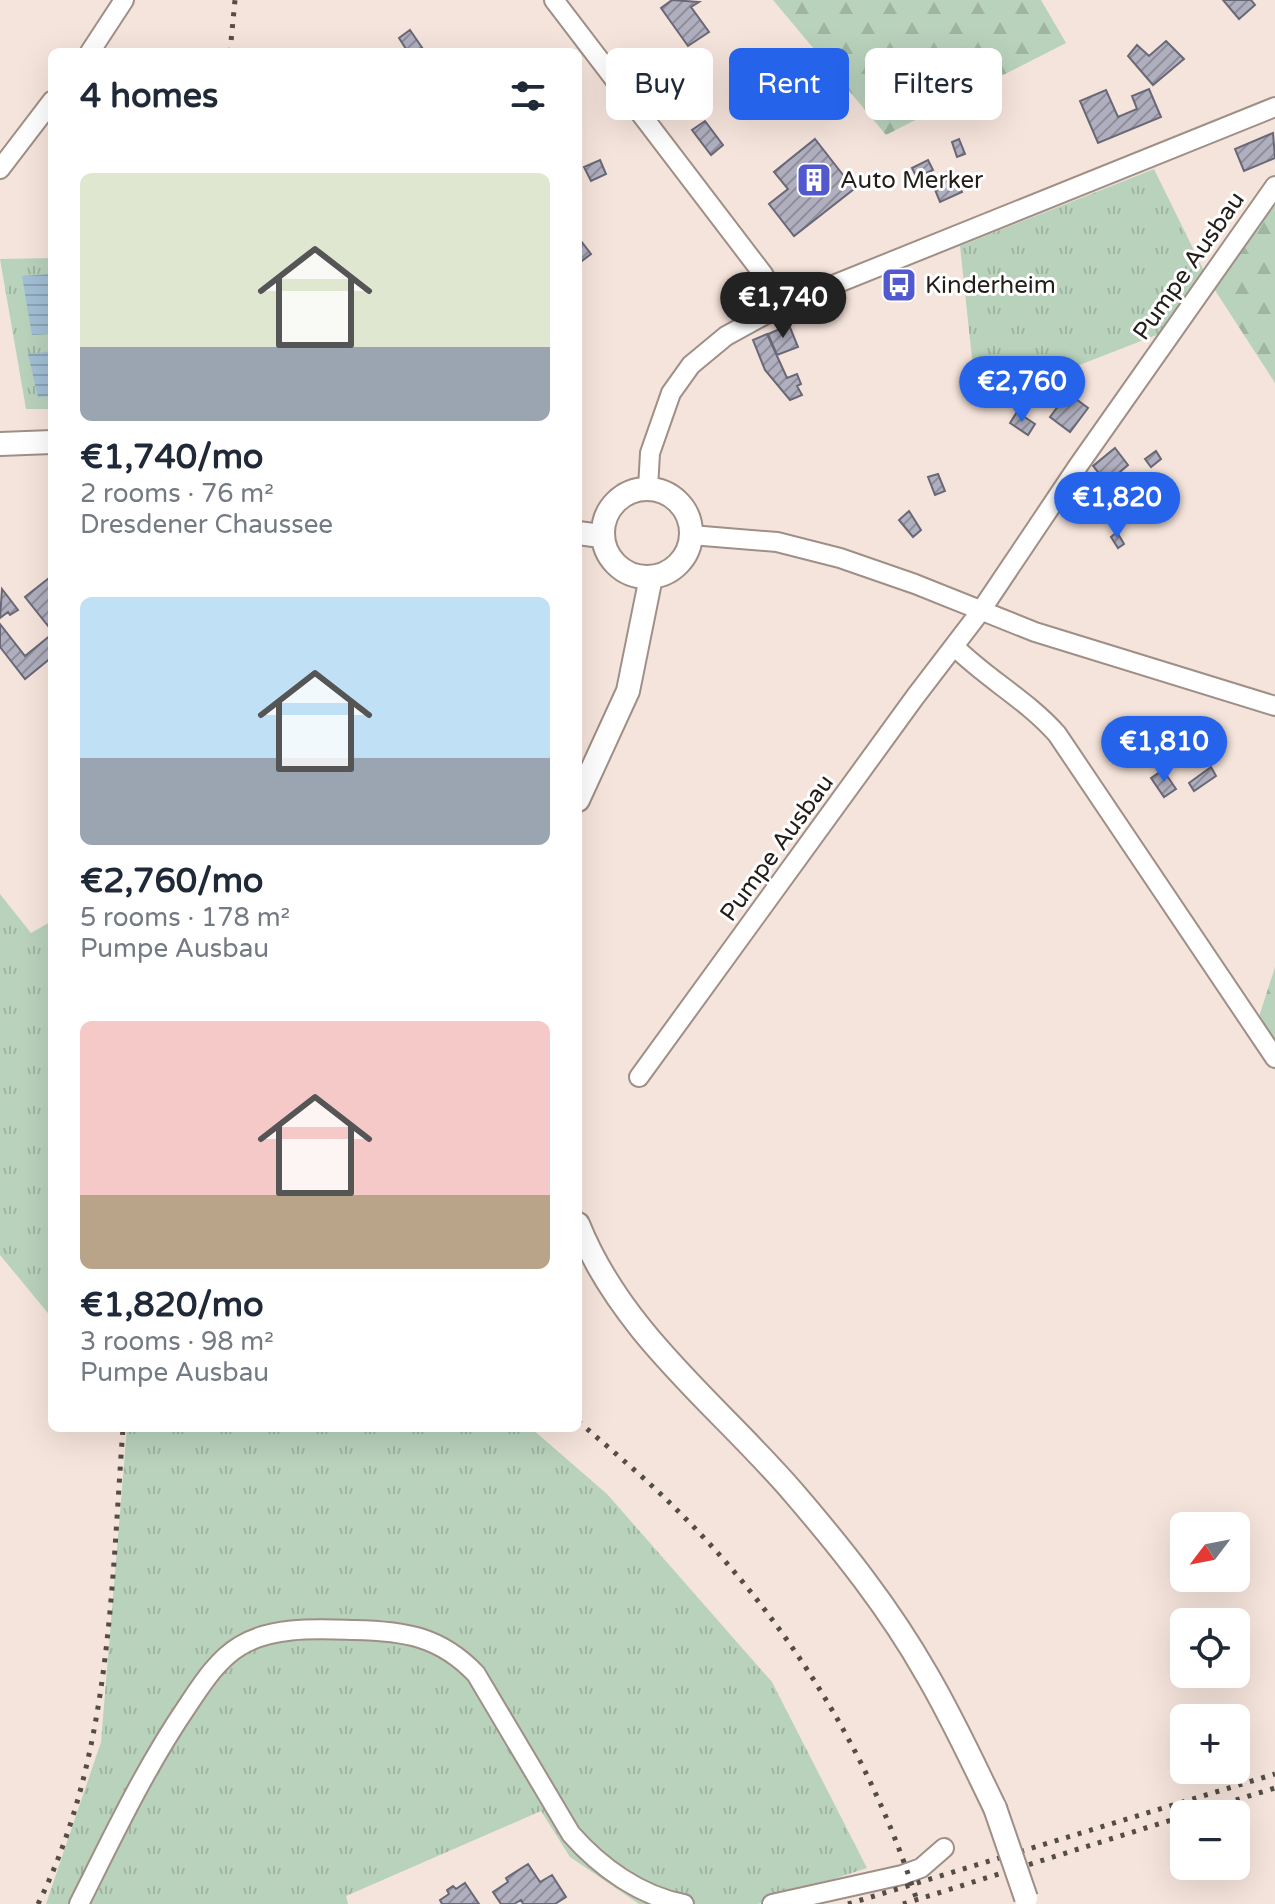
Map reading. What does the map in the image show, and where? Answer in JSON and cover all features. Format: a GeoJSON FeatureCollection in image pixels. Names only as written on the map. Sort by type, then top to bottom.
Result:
{"type":"FeatureCollection","features":[{"type":"Feature","properties":{"kind":"main road"},"geometry":{"type":"LineString","coordinates":[[0,444],[48,442]]}},
{"type":"Feature","properties":{"kind":"main road"},"geometry":{"type":"LineString","coordinates":[[648,488],[671,495],[683,507],[690,521],[691,535],[687,552],[677,565],[651,577],[638,576],[614,562],[601,536],[606,517],[615,502],[631,491],[648,488]]}},
{"type":"Feature","properties":{"kind":"main road"},"geometry":{"type":"LineString","coordinates":[[582,534],[601,536]]}},
{"type":"Feature","properties":{"kind":"main road"},"geometry":{"type":"LineString","coordinates":[[582,791],[628,691],[651,577]]}},
{"type":"Feature","properties":{"kind":"main road"},"geometry":{"type":"LineString","coordinates":[[582,1233],[598,1267],[672,1368],[791,1489],[888,1613],[926,1673],[995,1808],[1026,1901]]}},
{"type":"Feature","properties":{"kind":"street"},"geometry":{"type":"LineString","coordinates":[[93,48],[124,0]]}},
{"type":"Feature","properties":{"kind":"street"},"geometry":{"type":"LineString","coordinates":[[554,0],[763,274],[781,306]]}},
{"type":"Feature","properties":{"kind":"street"},"geometry":{"type":"LineString","coordinates":[[0,169],[48,106]]}},
{"type":"Feature","properties":{"kind":"street"},"geometry":{"type":"LineString","coordinates":[[648,488],[650,453],[671,393],[691,365],[726,336],[781,306],[1275,107]]}},
{"type":"Feature","properties":{"kind":"street","name":"Pumpe Ausbau"},"geometry":{"type":"LineString","coordinates":[[639,1077],[980,612],[1078,466],[1275,186]]}},
{"type":"Feature","properties":{"kind":"street"},"geometry":{"type":"LineString","coordinates":[[691,535],[777,542],[840,558],[1035,632],[1275,706]]}},
{"type":"Feature","properties":{"kind":"street"},"geometry":{"type":"LineString","coordinates":[[955,647],[972,664],[1043,718],[1057,734],[1275,1058]]}},
{"type":"Feature","properties":{"kind":"street"},"geometry":{"type":"LineString","coordinates":[[79,1904],[138,1786],[175,1723],[213,1671],[243,1644],[288,1632],[322,1630],[385,1631],[427,1640],[457,1654],[476,1674],[571,1834],[590,1856],[619,1878],[672,1902],[684,1904]]}},
{"type":"Feature","properties":{"kind":"street"},"geometry":{"type":"LineString","coordinates":[[772,1904],[902,1875],[921,1868],[944,1848]]}},
{"type":"Feature","properties":{"kind":"green space"},"geometry":{"type":"Polygon","coordinates":[[[773,0],[1041,0],[1066,43],[1002,76],[1002,48],[865,48],[865,110],[849,91],[849,48],[813,48],[773,0]]]}},
{"type":"Feature","properties":{"kind":"green space"},"geometry":{"type":"Polygon","coordinates":[[[873,120],[915,120],[886,135],[873,120]]]}},
{"type":"Feature","properties":{"kind":"green space"},"geometry":{"type":"Polygon","coordinates":[[[1154,169],[1209,281],[1159,334],[977,405],[960,246],[1154,169]]]}},
{"type":"Feature","properties":{"kind":"green space"},"geometry":{"type":"Polygon","coordinates":[[[1275,186],[1275,383],[1209,281],[1275,186]]]}},
{"type":"Feature","properties":{"kind":"green space"},"geometry":{"type":"Polygon","coordinates":[[[48,258],[48,409],[26,409],[0,259],[48,258]]]}},
{"type":"Feature","properties":{"kind":"green space"},"geometry":{"type":"Polygon","coordinates":[[[0,894],[31,933],[48,923],[48,1313],[0,1255],[0,894]]]}},
{"type":"Feature","properties":{"kind":"green space"},"geometry":{"type":"Polygon","coordinates":[[[1275,967],[1275,1044],[1258,1020],[1275,967]]]}},
{"type":"Feature","properties":{"kind":"green space"},"geometry":{"type":"Polygon","coordinates":[[[127,1432],[536,1432],[607,1494],[772,1682],[867,1868],[758,1904],[639,1904],[570,1857],[541,1811],[346,1896],[348,1904],[46,1904],[101,1742],[127,1432]]]}},
{"type":"Feature","properties":{"kind":"water"},"geometry":{"type":"Polygon","coordinates":[[[48,274],[48,334],[32,335],[22,276],[48,274]]]}},
{"type":"Feature","properties":{"kind":"water"},"geometry":{"type":"Polygon","coordinates":[[[48,352],[48,396],[38,397],[28,354],[48,352]]]}},
{"type":"Feature","properties":{"kind":"building"},"geometry":{"type":"Polygon","coordinates":[[[672,0],[699,2],[691,7],[709,32],[688,46],[661,8],[672,0]]]}},
{"type":"Feature","properties":{"kind":"building"},"geometry":{"type":"Polygon","coordinates":[[[1223,0],[1251,0],[1255,5],[1239,19],[1223,0]]]}},
{"type":"Feature","properties":{"kind":"building"},"geometry":{"type":"Polygon","coordinates":[[[410,30],[422,48],[405,48],[399,38],[410,30]]]}},
{"type":"Feature","properties":{"kind":"building"},"geometry":{"type":"Polygon","coordinates":[[[1166,41],[1184,59],[1153,85],[1128,56],[1137,45],[1149,56],[1166,41]]]}},
{"type":"Feature","properties":{"kind":"building"},"geometry":{"type":"Polygon","coordinates":[[[1149,89],[1161,117],[1098,143],[1080,101],[1106,90],[1118,117],[1137,109],[1132,96],[1149,89]]]}},
{"type":"Feature","properties":{"kind":"building"},"geometry":{"type":"Polygon","coordinates":[[[705,121],[723,145],[711,155],[692,130],[705,121]]]}},
{"type":"Feature","properties":{"kind":"building"},"geometry":{"type":"Polygon","coordinates":[[[1273,133],[1275,158],[1244,171],[1235,149],[1273,133]]]}},
{"type":"Feature","properties":{"kind":"building","name":"Auto Merker"},"geometry":{"type":"Polygon","coordinates":[[[815,139],[854,189],[794,236],[769,204],[788,189],[774,172],[815,139]]]}},
{"type":"Feature","properties":{"kind":"building"},"geometry":{"type":"Polygon","coordinates":[[[959,139],[965,154],[957,157],[952,142],[959,139]]]}},
{"type":"Feature","properties":{"kind":"building"},"geometry":{"type":"Polygon","coordinates":[[[600,160],[606,174],[591,181],[584,167],[600,160]]]}},
{"type":"Feature","properties":{"kind":"building"},"geometry":{"type":"Polygon","coordinates":[[[928,160],[933,170],[924,174],[929,184],[922,188],[912,168],[928,160]]]}},
{"type":"Feature","properties":{"kind":"building"},"geometry":{"type":"Polygon","coordinates":[[[952,170],[962,192],[940,202],[931,180],[952,170]]]}},
{"type":"Feature","properties":{"kind":"building"},"geometry":{"type":"Polygon","coordinates":[[[582,242],[591,254],[582,261],[582,242]]]}},
{"type":"Feature","properties":{"kind":"building"},"geometry":{"type":"Polygon","coordinates":[[[789,325],[798,347],[777,355],[768,334],[789,325]]]}},
{"type":"Feature","properties":{"kind":"building"},"geometry":{"type":"Polygon","coordinates":[[[767,334],[787,378],[797,374],[801,384],[797,386],[802,395],[790,400],[765,370],[753,340],[767,334]]]}},
{"type":"Feature","properties":{"kind":"building"},"geometry":{"type":"Polygon","coordinates":[[[1068,393],[1088,408],[1070,432],[1050,417],[1068,393]]]}},
{"type":"Feature","properties":{"kind":"building"},"geometry":{"type":"Polygon","coordinates":[[[1017,412],[1035,424],[1028,435],[1010,423],[1017,412]]]}},
{"type":"Feature","properties":{"kind":"building"},"geometry":{"type":"Polygon","coordinates":[[[1115,448],[1128,465],[1107,483],[1093,466],[1115,448]]]}},
{"type":"Feature","properties":{"kind":"building"},"geometry":{"type":"Polygon","coordinates":[[[1156,451],[1161,459],[1151,467],[1145,459],[1156,451]]]}},
{"type":"Feature","properties":{"kind":"building"},"geometry":{"type":"Polygon","coordinates":[[[938,474],[945,491],[935,495],[928,477],[938,474]]]}},
{"type":"Feature","properties":{"kind":"building"},"geometry":{"type":"Polygon","coordinates":[[[1148,479],[1160,493],[1123,524],[1111,510],[1148,479]]]}},
{"type":"Feature","properties":{"kind":"building"},"geometry":{"type":"Polygon","coordinates":[[[909,511],[921,530],[913,537],[899,520],[909,511]]]}},
{"type":"Feature","properties":{"kind":"building"},"geometry":{"type":"Polygon","coordinates":[[[1117,532],[1124,544],[1118,548],[1111,537],[1117,532]]]}},
{"type":"Feature","properties":{"kind":"building"},"geometry":{"type":"Polygon","coordinates":[[[48,579],[48,626],[25,597],[48,579]]]}},
{"type":"Feature","properties":{"kind":"building"},"geometry":{"type":"Polygon","coordinates":[[[2,589],[18,610],[0,618],[2,589]]]}},
{"type":"Feature","properties":{"kind":"building"},"geometry":{"type":"Polygon","coordinates":[[[0,624],[25,656],[48,637],[48,660],[25,679],[0,647],[0,624]]]}},
{"type":"Feature","properties":{"kind":"building"},"geometry":{"type":"Polygon","coordinates":[[[1185,729],[1198,747],[1174,763],[1162,744],[1185,729]]]}},
{"type":"Feature","properties":{"kind":"building"},"geometry":{"type":"Polygon","coordinates":[[[1211,767],[1216,776],[1194,791],[1189,783],[1211,767]]]}},
{"type":"Feature","properties":{"kind":"building"},"geometry":{"type":"Polygon","coordinates":[[[1163,770],[1176,789],[1164,797],[1151,778],[1163,770]]]}},
{"type":"Feature","properties":{"kind":"building"},"geometry":{"type":"Polygon","coordinates":[[[528,1864],[540,1882],[552,1875],[566,1897],[555,1904],[523,1904],[521,1900],[514,1904],[501,1904],[493,1892],[508,1882],[506,1878],[528,1864]]]}},
{"type":"Feature","properties":{"kind":"building"},"geometry":{"type":"Polygon","coordinates":[[[465,1883],[479,1904],[442,1904],[440,1900],[449,1894],[447,1890],[465,1883]]]}},
{"type":"Feature","properties":{"kind":"railway"},"geometry":{"type":"LineString","coordinates":[[230,48],[235,0]]}},
{"type":"Feature","properties":{"kind":"railway"},"geometry":{"type":"LineString","coordinates":[[582,1424],[663,1496],[714,1549],[788,1641],[850,1742],[876,1794],[918,1904]]}},
{"type":"Feature","properties":{"kind":"railway"},"geometry":{"type":"LineString","coordinates":[[38,1904],[62,1848],[94,1731],[110,1610],[123,1432]]}},
{"type":"Feature","properties":{"kind":"railway"},"geometry":{"type":"LineString","coordinates":[[848,1904],[1275,1774]]}},
{"type":"Feature","properties":{"kind":"railway"},"geometry":{"type":"LineString","coordinates":[[1236,1800],[1275,1788]]}},
{"type":"Feature","properties":{"kind":"railway"},"geometry":{"type":"LineString","coordinates":[[903,1904],[1170,1820]]}},
{"type":"Feature","properties":{"kind":"place","name":"Auto Merker"},"geometry":{"type":"Point","coordinates":[814,180]}},
{"type":"Feature","properties":{"kind":"place","name":"Kinderheim"},"geometry":{"type":"Point","coordinates":[899,285]}}]}
